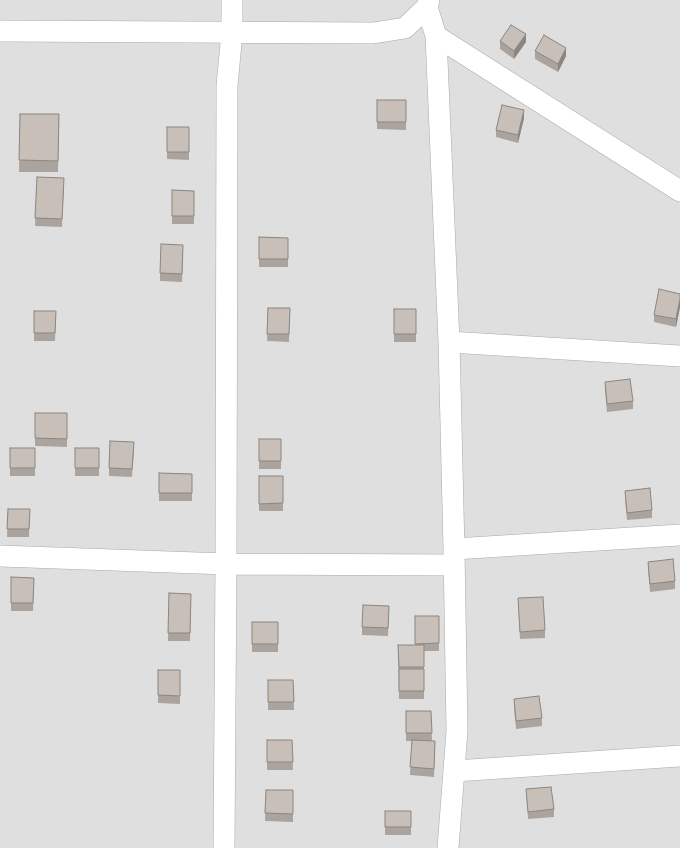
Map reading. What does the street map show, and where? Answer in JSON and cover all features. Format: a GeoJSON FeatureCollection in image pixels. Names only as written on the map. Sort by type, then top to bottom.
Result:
{"type":"FeatureCollection","features":[{"type":"Feature","properties":{"kind":"street"},"geometry":{"type":"LineString","coordinates":[[224,848],[227,86],[232,32],[232,0]]}},
{"type":"Feature","properties":{"kind":"street"},"geometry":{"type":"LineString","coordinates":[[0,31],[373,33],[405,28],[428,3]]}},
{"type":"Feature","properties":{"kind":"street"},"geometry":{"type":"LineString","coordinates":[[428,3],[436,36],[449,342],[457,731],[448,848]]}},
{"type":"Feature","properties":{"kind":"street"},"geometry":{"type":"LineString","coordinates":[[436,36],[680,191]]}},
{"type":"Feature","properties":{"kind":"street"},"geometry":{"type":"LineString","coordinates":[[449,342],[680,356]]}},
{"type":"Feature","properties":{"kind":"street"},"geometry":{"type":"LineString","coordinates":[[0,556],[226,564],[454,557],[680,535]]}},
{"type":"Feature","properties":{"kind":"street"},"geometry":{"type":"LineString","coordinates":[[455,771],[680,756]]}},
{"type":"Feature","properties":{"kind":"shaded area"},"geometry":{"type":"Polygon","coordinates":[[[0,0],[680,0],[680,848],[0,848],[0,0]]]}},
{"type":"Feature","properties":{"kind":"building"},"geometry":{"type":"Polygon","coordinates":[[[511,25],[526,34],[514,51],[500,41],[511,25]]]}},
{"type":"Feature","properties":{"kind":"building"},"geometry":{"type":"Polygon","coordinates":[[[544,35],[566,48],[558,64],[535,51],[544,35]]]}},
{"type":"Feature","properties":{"kind":"building"},"geometry":{"type":"Polygon","coordinates":[[[377,100],[406,100],[406,122],[377,122],[377,100]]]}},
{"type":"Feature","properties":{"kind":"building"},"geometry":{"type":"Polygon","coordinates":[[[502,105],[524,110],[518,135],[496,130],[502,105]]]}},
{"type":"Feature","properties":{"kind":"building"},"geometry":{"type":"Polygon","coordinates":[[[20,114],[59,114],[58,161],[19,160],[20,114]]]}},
{"type":"Feature","properties":{"kind":"building"},"geometry":{"type":"Polygon","coordinates":[[[167,127],[189,127],[189,152],[167,152],[167,127]]]}},
{"type":"Feature","properties":{"kind":"building"},"geometry":{"type":"Polygon","coordinates":[[[37,177],[64,178],[62,219],[35,218],[37,177]]]}},
{"type":"Feature","properties":{"kind":"building"},"geometry":{"type":"Polygon","coordinates":[[[172,190],[194,191],[194,216],[172,216],[172,190]]]}},
{"type":"Feature","properties":{"kind":"building"},"geometry":{"type":"Polygon","coordinates":[[[259,237],[288,238],[288,259],[259,259],[259,237]]]}},
{"type":"Feature","properties":{"kind":"building"},"geometry":{"type":"Polygon","coordinates":[[[161,244],[183,245],[182,274],[160,273],[161,244]]]}},
{"type":"Feature","properties":{"kind":"building"},"geometry":{"type":"Polygon","coordinates":[[[659,289],[680,294],[676,319],[654,315],[659,289]]]}},
{"type":"Feature","properties":{"kind":"building"},"geometry":{"type":"Polygon","coordinates":[[[268,308],[290,308],[289,334],[267,334],[268,308]]]}},
{"type":"Feature","properties":{"kind":"building"},"geometry":{"type":"Polygon","coordinates":[[[394,309],[416,309],[416,334],[394,334],[394,309]]]}},
{"type":"Feature","properties":{"kind":"building"},"geometry":{"type":"Polygon","coordinates":[[[34,311],[56,311],[55,333],[34,333],[34,311]]]}},
{"type":"Feature","properties":{"kind":"building"},"geometry":{"type":"Polygon","coordinates":[[[630,379],[633,401],[607,404],[605,382],[630,379]]]}},
{"type":"Feature","properties":{"kind":"building"},"geometry":{"type":"Polygon","coordinates":[[[35,413],[67,413],[67,439],[35,438],[35,413]]]}},
{"type":"Feature","properties":{"kind":"building"},"geometry":{"type":"Polygon","coordinates":[[[259,439],[281,439],[281,461],[259,461],[259,439]]]}},
{"type":"Feature","properties":{"kind":"building"},"geometry":{"type":"Polygon","coordinates":[[[110,441],[134,442],[132,469],[109,468],[110,441]]]}},
{"type":"Feature","properties":{"kind":"building"},"geometry":{"type":"Polygon","coordinates":[[[10,448],[35,448],[35,468],[10,468],[10,448]]]}},
{"type":"Feature","properties":{"kind":"building"},"geometry":{"type":"Polygon","coordinates":[[[75,448],[99,448],[99,468],[75,468],[75,448]]]}},
{"type":"Feature","properties":{"kind":"building"},"geometry":{"type":"Polygon","coordinates":[[[159,473],[192,474],[192,493],[159,493],[159,473]]]}},
{"type":"Feature","properties":{"kind":"building"},"geometry":{"type":"Polygon","coordinates":[[[259,476],[283,476],[283,503],[259,504],[259,476]]]}},
{"type":"Feature","properties":{"kind":"building"},"geometry":{"type":"Polygon","coordinates":[[[650,488],[652,510],[627,513],[625,491],[650,488]]]}},
{"type":"Feature","properties":{"kind":"building"},"geometry":{"type":"Polygon","coordinates":[[[8,509],[30,509],[29,529],[7,529],[8,509]]]}},
{"type":"Feature","properties":{"kind":"building"},"geometry":{"type":"Polygon","coordinates":[[[673,559],[675,581],[650,584],[648,562],[673,559]]]}},
{"type":"Feature","properties":{"kind":"building"},"geometry":{"type":"Polygon","coordinates":[[[11,577],[34,578],[33,603],[11,603],[11,577]]]}},
{"type":"Feature","properties":{"kind":"building"},"geometry":{"type":"Polygon","coordinates":[[[169,593],[191,594],[190,633],[168,633],[169,593]]]}},
{"type":"Feature","properties":{"kind":"building"},"geometry":{"type":"Polygon","coordinates":[[[543,597],[545,630],[520,632],[518,598],[543,597]]]}},
{"type":"Feature","properties":{"kind":"building"},"geometry":{"type":"Polygon","coordinates":[[[363,605],[389,606],[388,628],[362,627],[363,605]]]}},
{"type":"Feature","properties":{"kind":"building"},"geometry":{"type":"Polygon","coordinates":[[[415,616],[439,616],[439,643],[415,644],[415,616]]]}},
{"type":"Feature","properties":{"kind":"building"},"geometry":{"type":"Polygon","coordinates":[[[252,622],[278,622],[278,644],[252,644],[252,622]]]}},
{"type":"Feature","properties":{"kind":"building"},"geometry":{"type":"Polygon","coordinates":[[[398,645],[424,645],[424,667],[399,667],[398,645]]]}},
{"type":"Feature","properties":{"kind":"building"},"geometry":{"type":"Polygon","coordinates":[[[399,669],[424,669],[424,691],[399,691],[399,669]]]}},
{"type":"Feature","properties":{"kind":"building"},"geometry":{"type":"Polygon","coordinates":[[[158,670],[180,670],[180,696],[158,695],[158,670]]]}},
{"type":"Feature","properties":{"kind":"building"},"geometry":{"type":"Polygon","coordinates":[[[268,680],[293,680],[294,702],[268,702],[268,680]]]}},
{"type":"Feature","properties":{"kind":"building"},"geometry":{"type":"Polygon","coordinates":[[[539,696],[542,718],[516,721],[514,699],[539,696]]]}},
{"type":"Feature","properties":{"kind":"building"},"geometry":{"type":"Polygon","coordinates":[[[406,711],[431,711],[432,733],[406,733],[406,711]]]}},
{"type":"Feature","properties":{"kind":"building"},"geometry":{"type":"Polygon","coordinates":[[[267,740],[292,740],[293,762],[267,762],[267,740]]]}},
{"type":"Feature","properties":{"kind":"building"},"geometry":{"type":"Polygon","coordinates":[[[412,740],[435,741],[434,769],[410,767],[412,740]]]}},
{"type":"Feature","properties":{"kind":"building"},"geometry":{"type":"Polygon","coordinates":[[[551,787],[554,809],[528,812],[526,789],[551,787]]]}},
{"type":"Feature","properties":{"kind":"building"},"geometry":{"type":"Polygon","coordinates":[[[266,790],[293,790],[293,814],[265,813],[266,790]]]}},
{"type":"Feature","properties":{"kind":"building"},"geometry":{"type":"Polygon","coordinates":[[[385,811],[411,811],[411,827],[385,827],[385,811]]]}}]}
